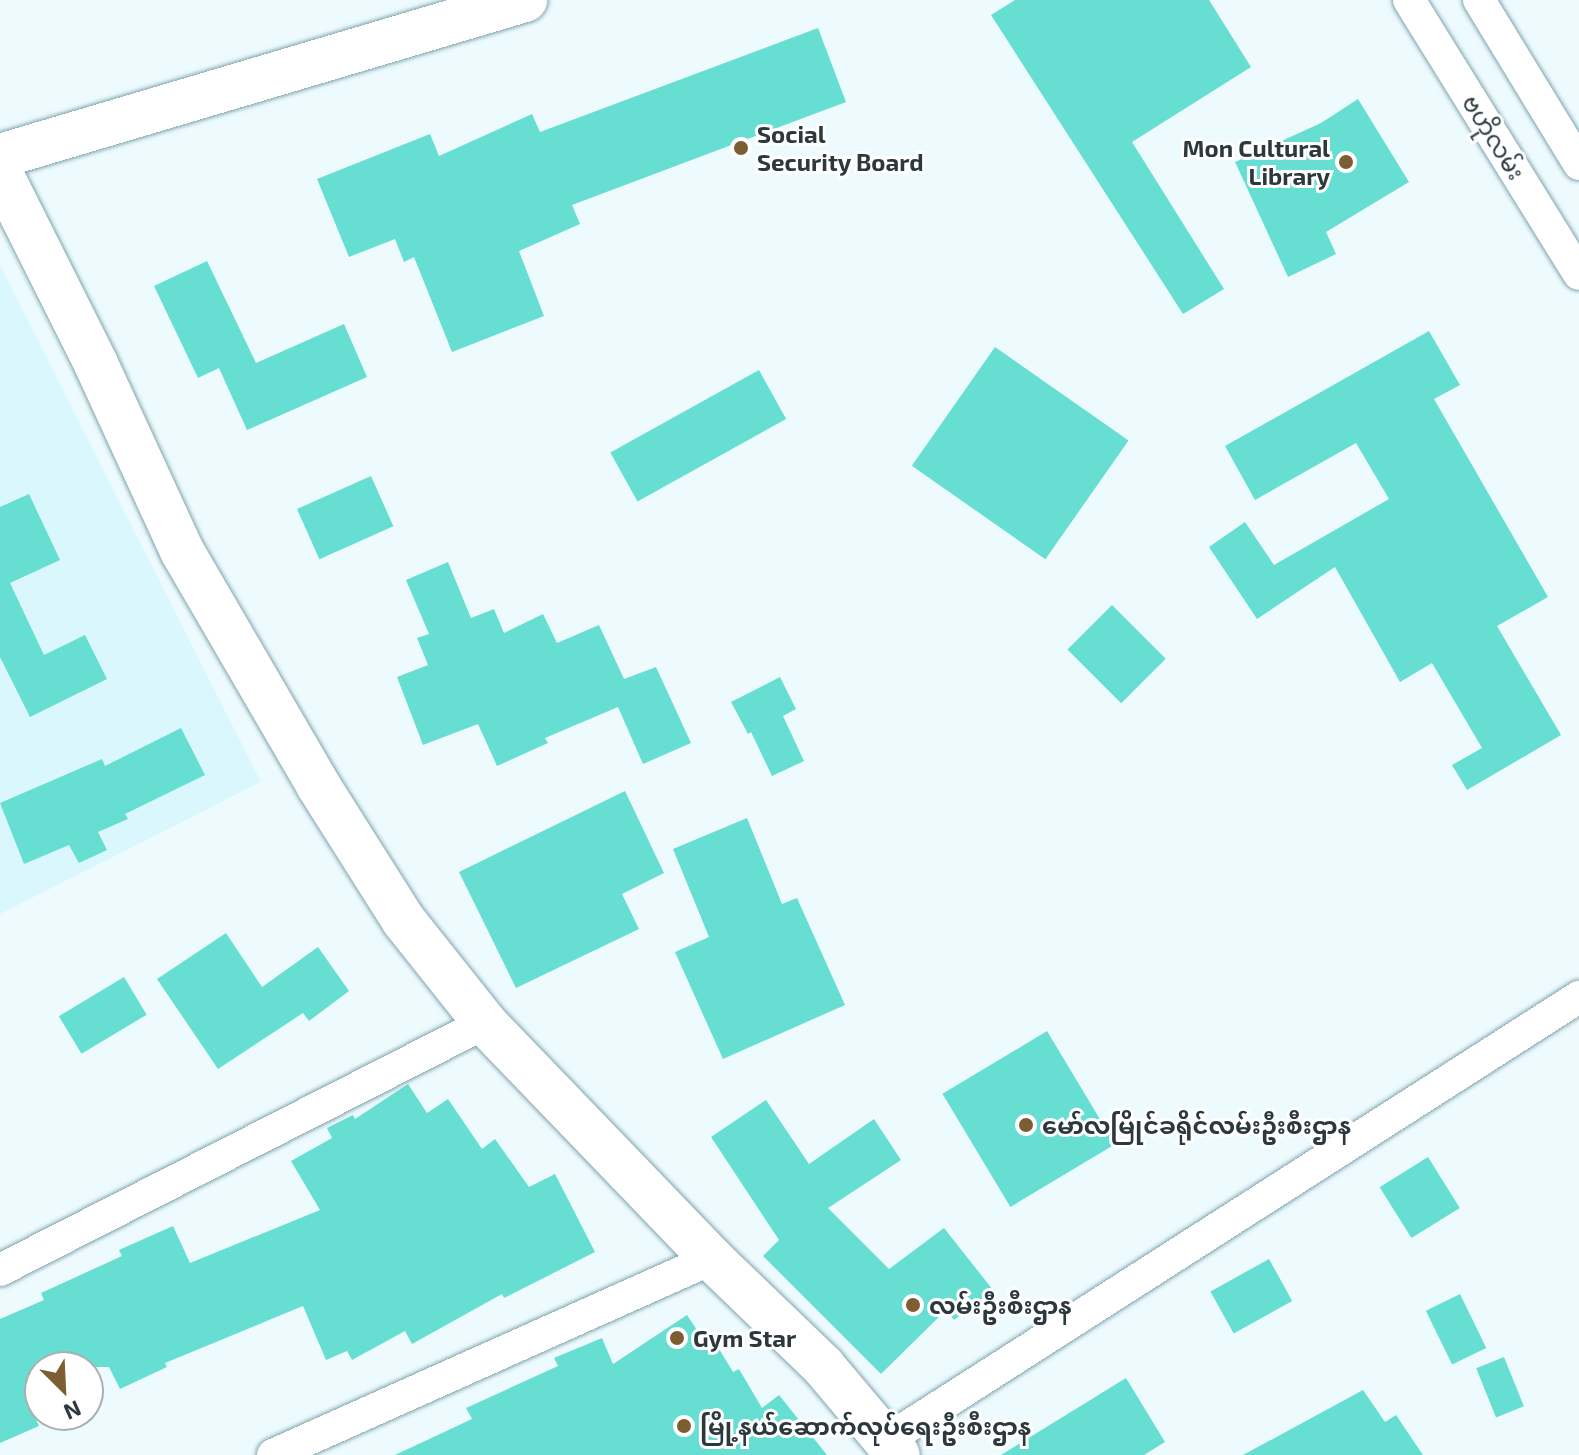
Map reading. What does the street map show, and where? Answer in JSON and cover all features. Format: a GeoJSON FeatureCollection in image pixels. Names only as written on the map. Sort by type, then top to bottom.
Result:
{"type":"FeatureCollection","features":[{"type":"Feature","properties":{"kind":"main road"},"geometry":{"type":"LineString","coordinates":[[0,156],[525,0]]}},
{"type":"Feature","properties":{"kind":"main road"},"geometry":{"type":"LineString","coordinates":[[0,172],[96,364],[182,551],[318,785],[404,921],[485,1023],[712,1259],[823,1366],[892,1448]]}},
{"type":"Feature","properties":{"kind":"street","name":"ဗဟိုလမ်း"},"geometry":{"type":"LineString","coordinates":[[1409,0],[1579,274]]}},
{"type":"Feature","properties":{"kind":"street"},"geometry":{"type":"LineString","coordinates":[[1479,0],[1579,164]]}},
{"type":"Feature","properties":{"kind":"street"},"geometry":{"type":"LineString","coordinates":[[892,1448],[1579,997]]}},
{"type":"Feature","properties":{"kind":"street"},"geometry":{"type":"LineString","coordinates":[[0,1270],[485,1023]]}},
{"type":"Feature","properties":{"kind":"street"},"geometry":{"type":"LineString","coordinates":[[273,1455],[712,1259]]}},
{"type":"Feature","properties":{"kind":"shaded area"},"geometry":{"type":"Polygon","coordinates":[[[0,265],[261,782],[0,914],[0,265]]]}},
{"type":"Feature","properties":{"kind":"building"},"geometry":{"type":"Polygon","coordinates":[[[1015,0],[1209,0],[1251,67],[1132,142],[1224,289],[1183,314],[991,15],[1015,0]]]}},
{"type":"Feature","properties":{"kind":"building"},"geometry":{"type":"Polygon","coordinates":[[[818,28],[846,102],[572,205],[580,224],[519,251],[544,316],[452,352],[414,257],[404,262],[395,239],[349,257],[317,179],[430,134],[439,156],[532,114],[540,132],[818,28]]]}},
{"type":"Feature","properties":{"kind":"building"},"geometry":{"type":"Polygon","coordinates":[[[1358,99],[1409,182],[1326,232],[1336,254],[1288,277],[1235,162],[1321,123],[1358,99]]]}},
{"type":"Feature","properties":{"kind":"building"},"geometry":{"type":"Polygon","coordinates":[[[207,261],[256,363],[344,324],[367,377],[247,430],[219,368],[198,378],[154,286],[207,261]]]}},
{"type":"Feature","properties":{"kind":"building"},"geometry":{"type":"Polygon","coordinates":[[[1429,331],[1460,385],[1434,399],[1548,597],[1497,626],[1561,735],[1467,790],[1452,765],[1482,748],[1432,663],[1400,682],[1335,567],[1257,619],[1209,547],[1245,522],[1274,565],[1389,499],[1356,443],[1255,500],[1225,446],[1429,331]]]}},
{"type":"Feature","properties":{"kind":"building"},"geometry":{"type":"Polygon","coordinates":[[[995,347],[1129,440],[1045,559],[912,466],[995,347]]]}},
{"type":"Feature","properties":{"kind":"building"},"geometry":{"type":"Polygon","coordinates":[[[759,370],[786,419],[637,501],[610,452],[759,370]]]}},
{"type":"Feature","properties":{"kind":"building"},"geometry":{"type":"Polygon","coordinates":[[[371,476],[393,526],[319,559],[297,509],[371,476]]]}},
{"type":"Feature","properties":{"kind":"building"},"geometry":{"type":"Polygon","coordinates":[[[29,494],[60,560],[10,583],[44,655],[85,635],[107,679],[30,717],[0,657],[0,507],[29,494]]]}},
{"type":"Feature","properties":{"kind":"building"},"geometry":{"type":"Polygon","coordinates":[[[448,562],[471,618],[494,609],[504,633],[543,614],[557,643],[599,625],[624,679],[656,667],[691,743],[643,764],[618,707],[545,738],[548,743],[497,766],[478,724],[423,745],[397,677],[428,665],[417,638],[429,634],[406,580],[448,562]]]}},
{"type":"Feature","properties":{"kind":"building"},"geometry":{"type":"Polygon","coordinates":[[[1112,605],[1166,659],[1121,703],[1067,650],[1112,605]]]}},
{"type":"Feature","properties":{"kind":"building"},"geometry":{"type":"Polygon","coordinates":[[[780,677],[796,709],[783,716],[804,761],[772,776],[751,732],[748,734],[731,702],[780,677]]]}},
{"type":"Feature","properties":{"kind":"building"},"geometry":{"type":"Polygon","coordinates":[[[181,728],[205,775],[125,814],[128,819],[98,832],[107,850],[79,863],[69,845],[24,864],[0,803],[102,759],[105,766],[181,728]]]}},
{"type":"Feature","properties":{"kind":"building"},"geometry":{"type":"Polygon","coordinates":[[[625,791],[664,873],[622,894],[639,929],[516,988],[459,872],[625,791]]]}},
{"type":"Feature","properties":{"kind":"building"},"geometry":{"type":"Polygon","coordinates":[[[747,818],[782,904],[797,898],[845,1005],[723,1059],[675,952],[709,937],[673,849],[747,818]]]}},
{"type":"Feature","properties":{"kind":"building"},"geometry":{"type":"Polygon","coordinates":[[[226,933],[262,987],[318,947],[349,991],[309,1021],[303,1013],[218,1069],[157,979],[226,933]]]}},
{"type":"Feature","properties":{"kind":"building"},"geometry":{"type":"Polygon","coordinates":[[[124,977],[147,1015],[82,1054],[59,1016],[124,977]]]}},
{"type":"Feature","properties":{"kind":"building"},"geometry":{"type":"Polygon","coordinates":[[[1047,1031],[1115,1144],[1010,1207],[942,1094],[1047,1031]]]}},
{"type":"Feature","properties":{"kind":"building"},"geometry":{"type":"Polygon","coordinates":[[[408,1084],[427,1113],[448,1099],[482,1149],[495,1139],[529,1187],[555,1174],[595,1252],[504,1298],[502,1294],[412,1344],[405,1331],[352,1360],[347,1351],[326,1360],[303,1306],[165,1363],[167,1367],[120,1389],[109,1367],[104,1367],[104,1351],[24,1351],[24,1431],[28,1431],[0,1443],[0,1319],[44,1300],[41,1293],[122,1256],[119,1250],[173,1226],[190,1263],[320,1210],[291,1161],[332,1138],[327,1128],[353,1115],[355,1119],[408,1084]]]}},
{"type":"Feature","properties":{"kind":"building"},"geometry":{"type":"Polygon","coordinates":[[[766,1100],[809,1164],[874,1119],[901,1160],[828,1208],[889,1269],[944,1228],[993,1290],[954,1320],[946,1310],[881,1374],[763,1256],[779,1240],[711,1137],[766,1100]]]}},
{"type":"Feature","properties":{"kind":"building"},"geometry":{"type":"Polygon","coordinates":[[[1428,1157],[1460,1208],[1411,1238],[1380,1187],[1428,1157]]]}},
{"type":"Feature","properties":{"kind":"building"},"geometry":{"type":"Polygon","coordinates":[[[1269,1259],[1292,1301],[1234,1333],[1210,1291],[1269,1259]]]}},
{"type":"Feature","properties":{"kind":"building"},"geometry":{"type":"Polygon","coordinates":[[[1460,1294],[1486,1348],[1452,1365],[1426,1311],[1460,1294]]]}},
{"type":"Feature","properties":{"kind":"building"},"geometry":{"type":"Polygon","coordinates":[[[687,1315],[709,1348],[716,1344],[733,1372],[739,1369],[762,1408],[779,1395],[827,1455],[395,1455],[472,1419],[466,1408],[558,1366],[554,1358],[602,1338],[613,1364],[687,1315]]]}},
{"type":"Feature","properties":{"kind":"building"},"geometry":{"type":"Polygon","coordinates":[[[1504,1357],[1524,1406],[1496,1417],[1476,1368],[1504,1357]]]}},
{"type":"Feature","properties":{"kind":"building"},"geometry":{"type":"Polygon","coordinates":[[[1126,1378],[1165,1442],[1144,1455],[1001,1455],[1126,1378]]]}},
{"type":"Feature","properties":{"kind":"building"},"geometry":{"type":"Polygon","coordinates":[[[1363,1390],[1385,1422],[1396,1415],[1423,1455],[1243,1455],[1363,1390]]]}},
{"type":"Feature","properties":{"kind":"place","name":"Social Security Board"},"geometry":{"type":"Point","coordinates":[741,148]}},
{"type":"Feature","properties":{"kind":"place","name":"Mon Cultural Library"},"geometry":{"type":"Point","coordinates":[1346,162]}},
{"type":"Feature","properties":{"kind":"place","name":"မော်လမြိုင်ခရိုင်လမ်းဦးစီးဌာန"},"geometry":{"type":"Point","coordinates":[1026,1125]}},
{"type":"Feature","properties":{"kind":"place","name":"လမ်းဦးစီးဌာန"},"geometry":{"type":"Point","coordinates":[913,1305]}},
{"type":"Feature","properties":{"kind":"place","name":"Gym Star"},"geometry":{"type":"Point","coordinates":[677,1338]}},
{"type":"Feature","properties":{"kind":"place","name":"မြို့နယ်ဆောက်လုပ်ရေးဦးစီးဌာန"},"geometry":{"type":"Point","coordinates":[684,1426]}}]}
